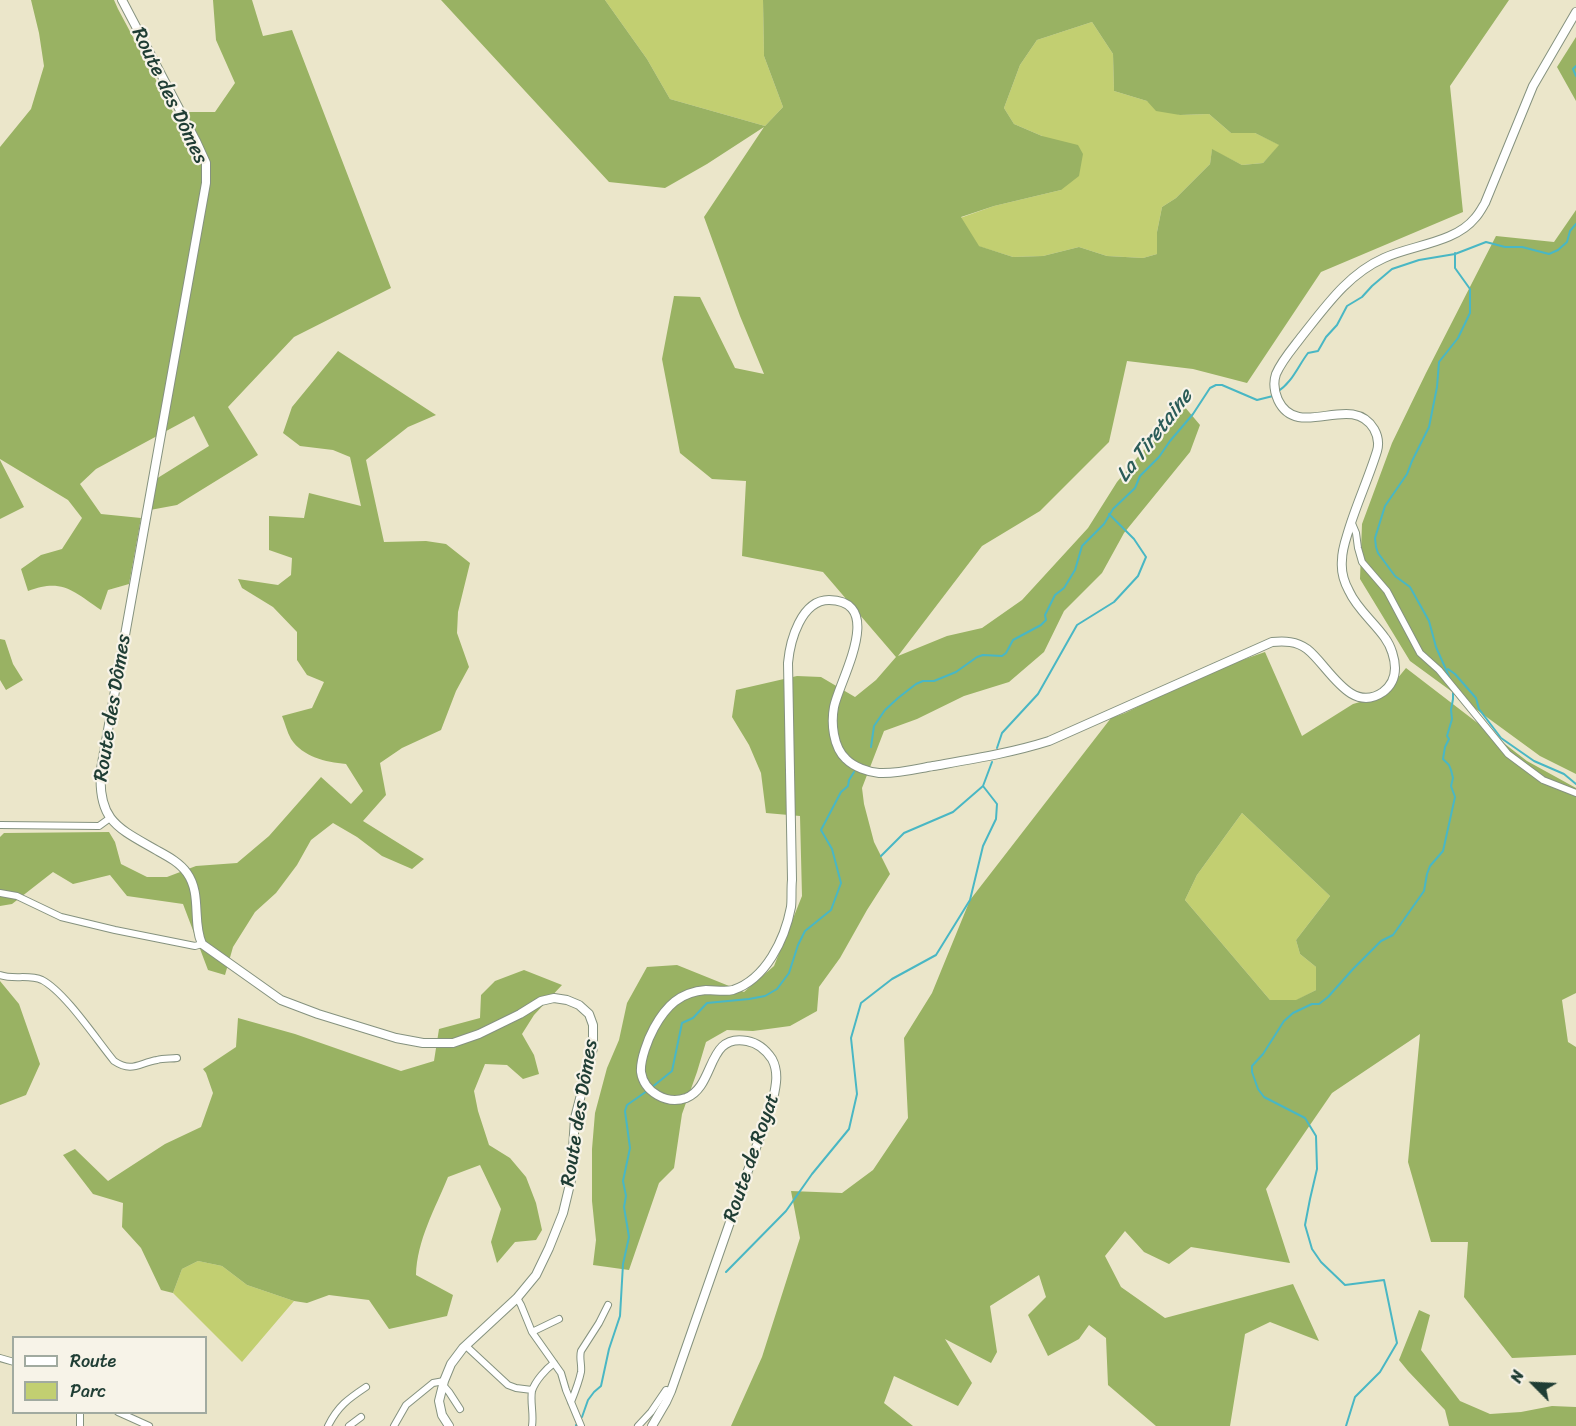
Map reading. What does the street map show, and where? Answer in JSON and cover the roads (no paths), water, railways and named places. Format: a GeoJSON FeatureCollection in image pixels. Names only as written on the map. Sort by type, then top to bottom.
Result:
{"type":"FeatureCollection","features":[{"type":"Feature","properties":{"kind":"main road","name":"Route des Dômes"},"geometry":{"type":"LineString","coordinates":[[110,818],[101,799],[99,785],[101,769],[206,183],[206,163],[124,0]]}},
{"type":"Feature","properties":{"kind":"main road"},"geometry":{"type":"LineString","coordinates":[[1351,521],[1379,445],[1376,434],[1363,418],[1351,413],[1300,418],[1290,413],[1281,406],[1274,389],[1280,365],[1338,290],[1364,268],[1407,249],[1447,237],[1474,219],[1485,203],[1533,86],[1576,12]]}},
{"type":"Feature","properties":{"kind":"main road","name":"Route de Royat"},"geometry":{"type":"LineString","coordinates":[[652,1426],[671,1391],[773,1099],[776,1073],[774,1063],[760,1046],[750,1041],[729,1041],[714,1057],[708,1074],[698,1089],[686,1098],[672,1099],[655,1095],[645,1083],[641,1071],[644,1052],[666,1008],[685,995],[705,990],[731,991],[747,984],[761,973],[784,932],[791,907],[788,656],[794,633],[801,619],[814,605],[832,600],[849,607],[854,614],[858,625],[857,639],[834,706],[832,720],[839,750],[846,759],[870,772],[901,771],[1018,750],[1049,741],[1272,642],[1296,643],[1318,659],[1336,682],[1347,691],[1358,696],[1369,697],[1379,695],[1388,688],[1394,678],[1395,666],[1386,639],[1357,604],[1343,576],[1341,562],[1351,521]]}},
{"type":"Feature","properties":{"kind":"main road"},"geometry":{"type":"LineString","coordinates":[[110,818],[118,827],[176,861],[187,874],[195,890],[198,934],[202,944]]}},
{"type":"Feature","properties":{"kind":"main road","name":"Route des Dômes"},"geometry":{"type":"LineString","coordinates":[[202,944],[281,1000],[396,1038],[423,1043],[453,1043],[479,1034],[541,1001],[554,998],[579,1005],[589,1014],[593,1025],[593,1048],[575,1118],[571,1180],[563,1213],[536,1275],[517,1298],[466,1346],[451,1364],[439,1401],[442,1416],[449,1426]]}},
{"type":"Feature","properties":{"kind":"street"},"geometry":{"type":"LineString","coordinates":[[1351,521],[1362,562],[1387,591],[1420,653],[1439,670],[1508,754],[1543,780],[1576,793]]}},
{"type":"Feature","properties":{"kind":"street"},"geometry":{"type":"LineString","coordinates":[[0,825],[99,826],[110,818]]}},
{"type":"Feature","properties":{"kind":"street"},"geometry":{"type":"LineString","coordinates":[[0,893],[17,896],[61,917],[195,946],[202,944]]}},
{"type":"Feature","properties":{"kind":"street"},"geometry":{"type":"LineString","coordinates":[[0,975],[33,977],[54,988],[114,1061],[122,1066],[132,1068],[159,1059],[177,1058]]}},
{"type":"Feature","properties":{"kind":"street"},"geometry":{"type":"LineString","coordinates":[[517,1298],[532,1332],[561,1373],[581,1426]]}},
{"type":"Feature","properties":{"kind":"street"},"geometry":{"type":"LineString","coordinates":[[571,1403],[580,1377],[581,1351],[608,1305]]}},
{"type":"Feature","properties":{"kind":"street"},"geometry":{"type":"LineString","coordinates":[[532,1332],[559,1319]]}},
{"type":"Feature","properties":{"kind":"street"},"geometry":{"type":"LineString","coordinates":[[466,1346],[508,1385],[532,1390]]}},
{"type":"Feature","properties":{"kind":"street"},"geometry":{"type":"LineString","coordinates":[[532,1426],[532,1390],[554,1363]]}},
{"type":"Feature","properties":{"kind":"street"},"geometry":{"type":"LineString","coordinates":[[394,1426],[406,1405],[433,1383],[443,1383],[460,1409]]}},
{"type":"Feature","properties":{"kind":"street"},"geometry":{"type":"LineString","coordinates":[[328,1426],[345,1401],[366,1387]]}},
{"type":"Feature","properties":{"kind":"street"},"geometry":{"type":"LineString","coordinates":[[638,1426],[666,1390],[671,1391]]}},
{"type":"Feature","properties":{"kind":"street"},"geometry":{"type":"LineString","coordinates":[[120,1414],[149,1426]]}},
{"type":"Feature","properties":{"kind":"street"},"geometry":{"type":"LineString","coordinates":[[349,1426],[361,1417]]}},
{"type":"Feature","properties":{"kind":"waterway","name":"La Tiretaine"},"geometry":{"type":"LineString","coordinates":[[1576,66],[1573,69],[1576,76]]}},
{"type":"Feature","properties":{"kind":"waterway","name":"La Tiretaine"},"geometry":{"type":"LineString","coordinates":[[1277,392],[1291,379],[1308,353],[1318,351],[1326,337],[1337,325],[1347,306],[1362,297],[1392,269],[1419,260],[1455,254],[1486,242],[1505,247],[1522,247],[1549,254],[1567,242],[1570,231],[1576,224]]}},
{"type":"Feature","properties":{"kind":"waterway"},"geometry":{"type":"LineString","coordinates":[[1451,681],[1436,647],[1429,621],[1410,587],[1395,576],[1378,553],[1375,538],[1385,506],[1407,474],[1429,427],[1437,387],[1439,362],[1458,338],[1470,313],[1470,289],[1455,268],[1455,253]]}},
{"type":"Feature","properties":{"kind":"waterway","name":"La Tiretaine"},"geometry":{"type":"LineString","coordinates":[[871,747],[874,726],[885,710],[916,684],[923,681],[934,681],[956,672],[983,655],[1002,656],[1013,640],[1046,620],[1045,615],[1055,595],[1064,588],[1075,570],[1082,546],[1104,524],[1113,509],[1135,488],[1140,476],[1159,457],[1210,388],[1222,385],[1257,400],[1273,396]]}},
{"type":"Feature","properties":{"kind":"waterway"},"geometry":{"type":"LineString","coordinates":[[997,748],[1002,733],[1038,694],[1077,625],[1114,602],[1138,576],[1146,557],[1134,539],[1109,514]]}},
{"type":"Feature","properties":{"kind":"waterway"},"geometry":{"type":"LineString","coordinates":[[1448,669],[1476,698],[1479,709],[1501,738],[1534,761],[1564,774],[1576,784]]}},
{"type":"Feature","properties":{"kind":"waterway"},"geometry":{"type":"LineString","coordinates":[[1346,1426],[1355,1397],[1380,1372],[1397,1343],[1384,1280],[1345,1285],[1321,1262],[1312,1249],[1305,1225],[1317,1169],[1316,1136],[1305,1118],[1264,1097],[1258,1089],[1252,1066],[1263,1054],[1284,1021],[1293,1013],[1312,1004],[1319,1004],[1328,997],[1381,941],[1393,935],[1424,891],[1430,866],[1443,851],[1455,797],[1451,786],[1453,778],[1451,770],[1443,759],[1449,739],[1447,736],[1452,719],[1453,693]]}},
{"type":"Feature","properties":{"kind":"waterway"},"geometry":{"type":"LineString","coordinates":[[726,1272],[786,1211],[812,1174],[849,1129],[857,1094],[851,1038],[861,1003],[892,979],[936,955],[970,900],[983,846],[996,819],[997,804],[983,786],[992,762]]}},
{"type":"Feature","properties":{"kind":"waterway","name":"La Tiretaine"},"geometry":{"type":"LineString","coordinates":[[651,1088],[672,1071],[682,1023],[693,1018],[707,1003],[765,996],[777,989],[789,973],[805,931],[831,910],[841,883],[832,849],[821,830],[854,772]]}},
{"type":"Feature","properties":{"kind":"waterway"},"geometry":{"type":"LineString","coordinates":[[881,856],[904,833],[953,812],[983,786]]}},
{"type":"Feature","properties":{"kind":"waterway","name":"La Tiretaine"},"geometry":{"type":"LineString","coordinates":[[582,1417],[588,1400],[601,1386],[609,1349],[620,1316],[623,1264],[629,1237],[623,1181],[630,1148],[625,1111],[627,1105],[647,1091]]}}]}
